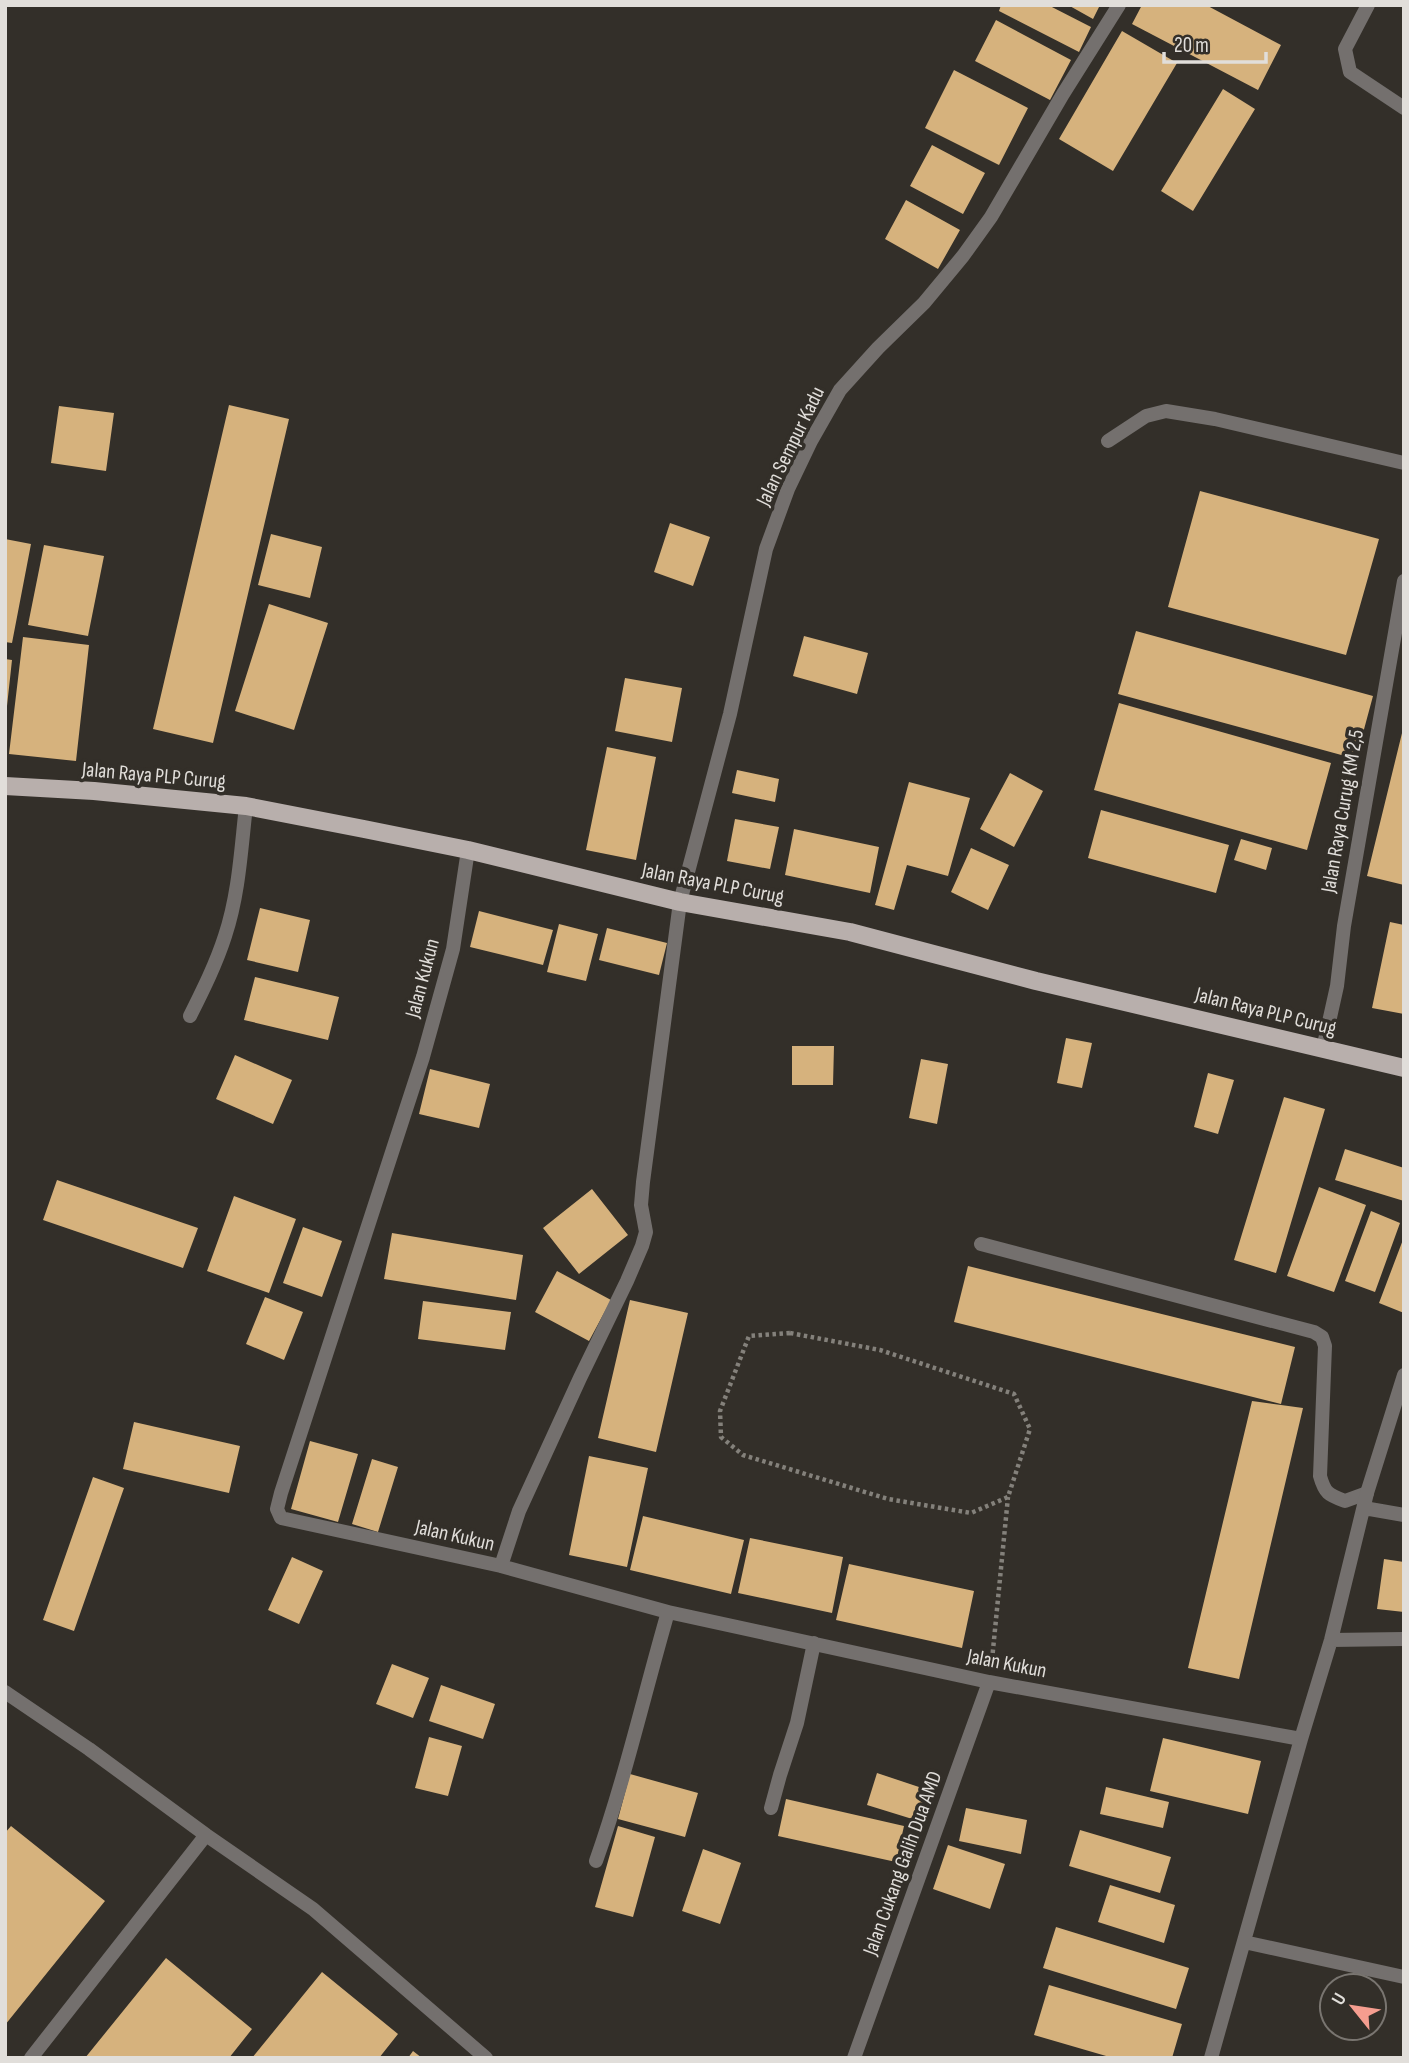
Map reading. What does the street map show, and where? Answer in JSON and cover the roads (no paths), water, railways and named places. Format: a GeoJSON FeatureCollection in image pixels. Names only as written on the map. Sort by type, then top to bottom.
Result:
{"type":"FeatureCollection","features":[{"type":"Feature","properties":{"kind":"main road","name":"Jalan Raya PLP Curug"},"geometry":{"type":"LineString","coordinates":[[5,786],[94,791],[246,806],[468,850],[680,902],[850,932],[1036,981],[1404,1068]]}},
{"type":"Feature","properties":{"kind":"street","name":"Jalan Sempur Kadu"},"geometry":{"type":"LineString","coordinates":[[501,1566],[519,1511],[627,1281],[646,1232],[641,1205],[643,1182],[680,902],[730,714],[766,549],[788,489],[839,390],[924,303],[991,216],[1119,5]]}},
{"type":"Feature","properties":{"kind":"street"},"geometry":{"type":"LineString","coordinates":[[1368,5],[1345,49],[1350,72],[1404,107]]}},
{"type":"Feature","properties":{"kind":"street"},"geometry":{"type":"LineString","coordinates":[[1108,441],[1146,416],[1166,411],[1215,419],[1404,463]]}},
{"type":"Feature","properties":{"kind":"street","name":"Jalan Raya Curug KM 2,5"},"geometry":{"type":"LineString","coordinates":[[1323,1049],[1337,986],[1344,926],[1404,582]]}},
{"type":"Feature","properties":{"kind":"street"},"geometry":{"type":"LineString","coordinates":[[190,1016],[213,972],[226,934],[234,900],[246,806]]}},
{"type":"Feature","properties":{"kind":"street","name":"Jalan Kukun"},"geometry":{"type":"LineString","coordinates":[[468,850],[453,949],[426,1046],[281,1493],[277,1509],[281,1518],[501,1566],[668,1612],[989,1682],[1301,1739]]}},
{"type":"Feature","properties":{"kind":"street"},"geometry":{"type":"LineString","coordinates":[[981,1244],[1314,1332],[1322,1337],[1325,1346],[1321,1476],[1323,1488],[1330,1495],[1345,1501],[1365,1501],[1404,1516]]}},
{"type":"Feature","properties":{"kind":"street"},"geometry":{"type":"LineString","coordinates":[[1212,2058],[1331,1640],[1365,1501],[1404,1375]]}},
{"type":"Feature","properties":{"kind":"street"},"geometry":{"type":"LineString","coordinates":[[596,1861],[617,1801],[668,1612]]}},
{"type":"Feature","properties":{"kind":"street"},"geometry":{"type":"LineString","coordinates":[[1331,1640],[1404,1639]]}},
{"type":"Feature","properties":{"kind":"street"},"geometry":{"type":"LineString","coordinates":[[771,1808],[797,1723],[814,1643]]}},
{"type":"Feature","properties":{"kind":"street","name":"Jalan Cukang Galih Dua AMD"},"geometry":{"type":"LineString","coordinates":[[854,2058],[989,1682]]}},
{"type":"Feature","properties":{"kind":"street"},"geometry":{"type":"LineString","coordinates":[[5,1692],[313,1909],[486,2058]]}},
{"type":"Feature","properties":{"kind":"street"},"geometry":{"type":"LineString","coordinates":[[30,2058],[206,1835]]}},
{"type":"Feature","properties":{"kind":"street"},"geometry":{"type":"LineString","coordinates":[[1244,1942],[1404,1977]]}}]}
